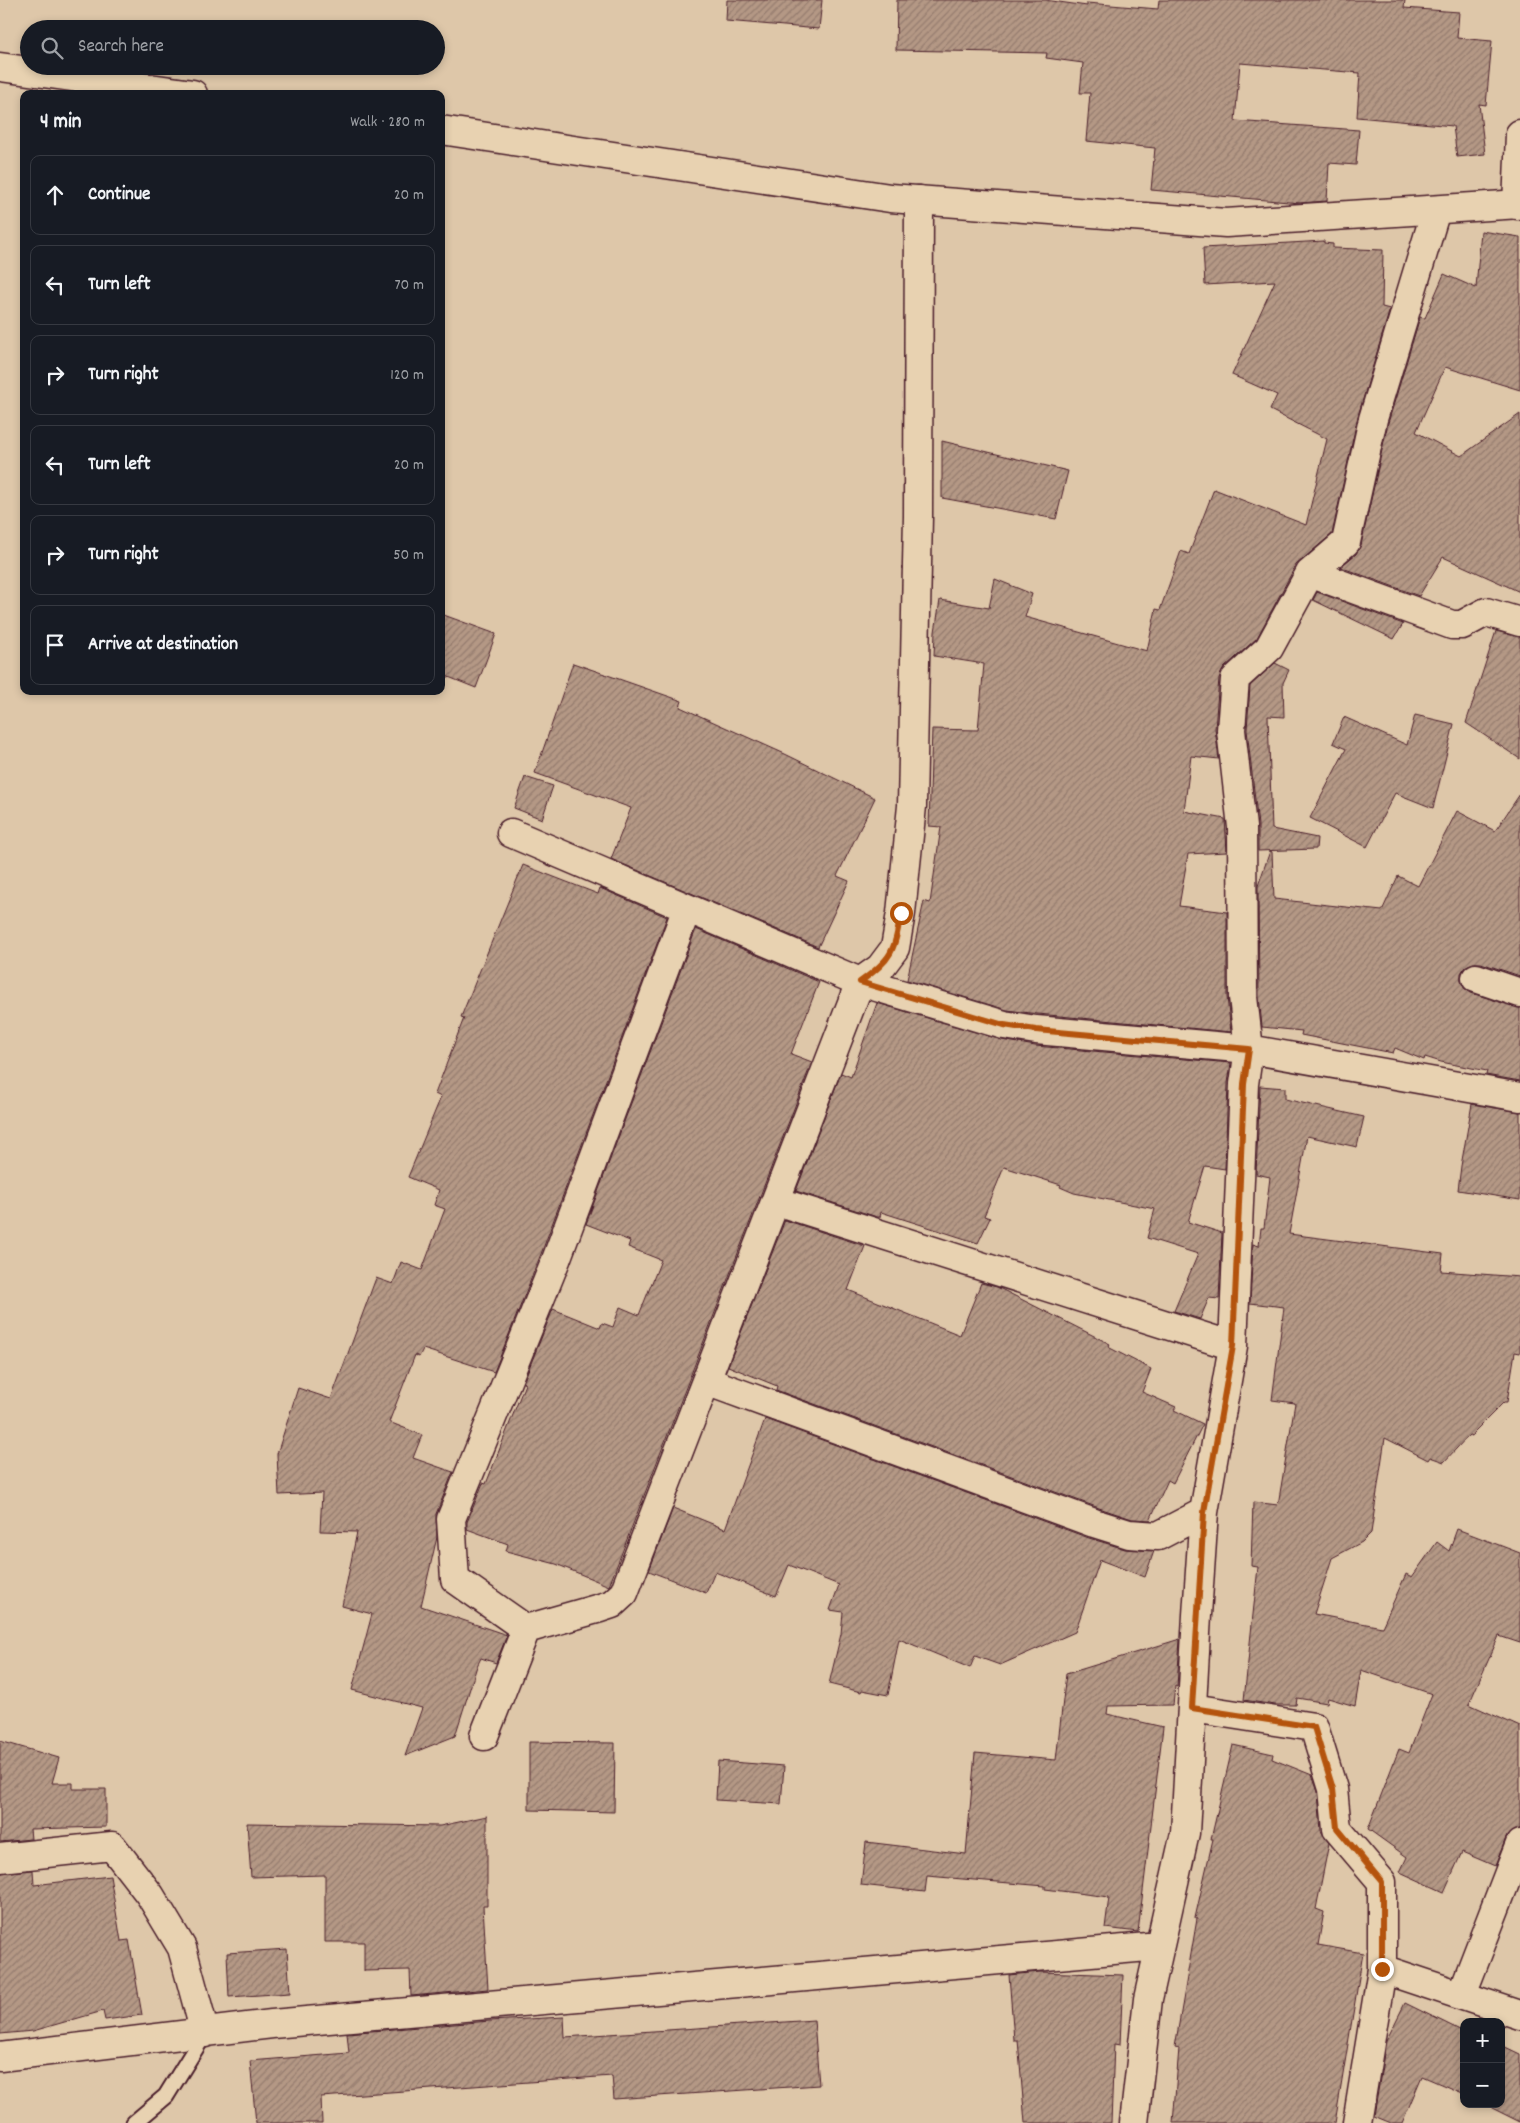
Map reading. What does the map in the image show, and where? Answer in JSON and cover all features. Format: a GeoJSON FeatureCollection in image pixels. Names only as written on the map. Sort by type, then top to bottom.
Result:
{"type":"FeatureCollection","features":[{"type":"Feature","properties":{"kind":"street"},"geometry":{"type":"LineString","coordinates":[[0,67],[20,70]]}},
{"type":"Feature","properties":{"kind":"street"},"geometry":{"type":"LineString","coordinates":[[57,75],[164,90]]}},
{"type":"Feature","properties":{"kind":"street"},"geometry":{"type":"LineString","coordinates":[[445,131],[890,198],[1226,223],[1518,204],[1520,134]]}},
{"type":"Feature","properties":{"kind":"street"},"geometry":{"type":"LineString","coordinates":[[526,1629],[612,1604],[624,1593],[860,982],[880,968],[895,948],[901,913],[912,806],[918,516],[919,200]]}},
{"type":"Feature","properties":{"kind":"street"},"geometry":{"type":"LineString","coordinates":[[1134,2123],[1148,1999],[1186,1833],[1197,1615],[1204,1522],[1233,1346],[1244,1084],[1249,1049],[1243,997],[1242,826],[1231,730],[1235,679],[1269,648],[1310,572],[1346,542],[1372,419],[1436,210]]}},
{"type":"Feature","properties":{"kind":"street"},"geometry":{"type":"LineString","coordinates":[[1310,572],[1452,625],[1462,625],[1486,612],[1520,622]]}},
{"type":"Feature","properties":{"kind":"street"},"geometry":{"type":"LineString","coordinates":[[511,833],[860,982],[1004,1025],[1036,1030],[1249,1049],[1520,1097]]}},
{"type":"Feature","properties":{"kind":"street"},"geometry":{"type":"LineString","coordinates":[[526,1629],[455,1579],[451,1519],[556,1260],[687,908]]}},
{"type":"Feature","properties":{"kind":"street"},"geometry":{"type":"LineString","coordinates":[[1476,978],[1520,993]]}},
{"type":"Feature","properties":{"kind":"street"},"geometry":{"type":"LineString","coordinates":[[776,1201],[1233,1346]]}},
{"type":"Feature","properties":{"kind":"street"},"geometry":{"type":"LineString","coordinates":[[706,1382],[1094,1524],[1129,1534],[1158,1536],[1204,1522]]}},
{"type":"Feature","properties":{"kind":"street"},"geometry":{"type":"LineString","coordinates":[[484,1736],[526,1629]]}},
{"type":"Feature","properties":{"kind":"street"},"geometry":{"type":"LineString","coordinates":[[1192,1708],[1314,1727],[1333,1789],[1337,1828],[1382,1882],[1382,1969],[1357,2123]]}},
{"type":"Feature","properties":{"kind":"street"},"geometry":{"type":"LineString","coordinates":[[1462,1994],[1520,1844]]}},
{"type":"Feature","properties":{"kind":"street"},"geometry":{"type":"LineString","coordinates":[[0,1858],[112,1846],[150,1895],[182,1948],[205,2033]]}},
{"type":"Feature","properties":{"kind":"street"},"geometry":{"type":"LineString","coordinates":[[0,2057],[272,2024],[1159,1946]]}},
{"type":"Feature","properties":{"kind":"street"},"geometry":{"type":"LineString","coordinates":[[1382,1969],[1462,1994],[1520,2015]]}},
{"type":"Feature","properties":{"kind":"lane"},"geometry":{"type":"LineString","coordinates":[[134,2123],[166,2096],[205,2033]]}},
{"type":"Feature","properties":{"kind":"building"},"geometry":{"type":"Polygon","coordinates":[[[727,0],[822,0],[819,29],[726,21],[727,0]]]}},
{"type":"Feature","properties":{"kind":"building"},"geometry":{"type":"Polygon","coordinates":[[[897,0],[1045,0],[1087,6],[1087,3],[1158,9],[1159,0],[1405,0],[1404,8],[1459,12],[1457,38],[1492,41],[1486,105],[1479,104],[1485,154],[1457,157],[1453,126],[1357,117],[1360,73],[1240,63],[1235,121],[1359,130],[1356,165],[1329,163],[1327,201],[1300,203],[1151,190],[1155,148],[1086,141],[1090,93],[1080,93],[1083,63],[1046,58],[1047,53],[896,50],[897,0]]]}},
{"type":"Feature","properties":{"kind":"building"},"geometry":{"type":"Polygon","coordinates":[[[1481,231],[1520,237],[1520,390],[1445,367],[1416,432],[1461,456],[1520,414],[1520,592],[1443,557],[1419,596],[1340,567],[1356,554],[1361,545],[1388,423],[1420,317],[1425,318],[1444,274],[1476,288],[1481,231]]]}},
{"type":"Feature","properties":{"kind":"building"},"geometry":{"type":"Polygon","coordinates":[[[1324,241],[1324,243],[1333,244],[1333,248],[1383,250],[1382,307],[1390,309],[1358,416],[1332,534],[1296,565],[1257,638],[1224,668],[1219,678],[1215,729],[1219,759],[1191,756],[1184,811],[1225,819],[1227,852],[1188,854],[1179,906],[1227,912],[1227,997],[1231,1032],[1007,1010],[907,980],[924,901],[930,903],[941,827],[929,826],[932,729],[978,730],[984,664],[934,656],[935,632],[940,600],[989,608],[995,579],[1032,594],[1025,617],[1147,651],[1156,609],[1160,610],[1181,551],[1189,554],[1214,489],[1306,525],[1327,439],[1270,410],[1277,395],[1232,375],[1275,281],[1205,285],[1203,248],[1324,241]]]}},
{"type":"Feature","properties":{"kind":"building"},"geometry":{"type":"Polygon","coordinates":[[[942,441],[1068,471],[1056,519],[942,498],[942,441]]]}},
{"type":"Feature","properties":{"kind":"building"},"geometry":{"type":"Polygon","coordinates":[[[1317,592],[1403,624],[1394,639],[1313,600],[1317,592]]]}},
{"type":"Feature","properties":{"kind":"building"},"geometry":{"type":"Polygon","coordinates":[[[445,615],[496,634],[476,688],[445,676],[445,615]]]}},
{"type":"Feature","properties":{"kind":"building"},"geometry":{"type":"Polygon","coordinates":[[[1496,631],[1520,637],[1520,759],[1466,723],[1496,631]]]}},
{"type":"Feature","properties":{"kind":"building"},"geometry":{"type":"Polygon","coordinates":[[[573,663],[682,701],[680,707],[785,754],[875,798],[837,876],[849,881],[818,947],[611,859],[631,808],[535,773],[573,663]]]}},
{"type":"Feature","properties":{"kind":"building"},"geometry":{"type":"Polygon","coordinates":[[[1275,663],[1289,670],[1283,683],[1284,717],[1268,716],[1272,829],[1317,838],[1316,849],[1258,851],[1258,825],[1247,730],[1250,686],[1275,663]]]}},
{"type":"Feature","properties":{"kind":"building"},"geometry":{"type":"Polygon","coordinates":[[[1415,715],[1454,724],[1433,808],[1395,793],[1367,847],[1310,818],[1346,749],[1333,743],[1344,717],[1407,745],[1415,715]]]}},
{"type":"Feature","properties":{"kind":"building"},"geometry":{"type":"Polygon","coordinates":[[[525,777],[553,786],[542,819],[514,808],[525,777]]]}},
{"type":"Feature","properties":{"kind":"building"},"geometry":{"type":"Polygon","coordinates":[[[1520,794],[1520,976],[1481,963],[1473,963],[1465,967],[1461,973],[1461,981],[1464,988],[1471,993],[1520,1008],[1520,1081],[1486,1075],[1487,1071],[1425,1057],[1424,1060],[1395,1048],[1393,1053],[1301,1035],[1302,1031],[1262,1027],[1259,996],[1258,886],[1270,851],[1272,852],[1274,899],[1382,911],[1398,876],[1418,886],[1457,811],[1495,831],[1520,794]]]}},
{"type":"Feature","properties":{"kind":"building"},"geometry":{"type":"Polygon","coordinates":[[[523,865],[598,894],[600,888],[667,917],[541,1254],[494,1372],[423,1349],[419,1357],[415,1355],[389,1422],[422,1435],[413,1458],[453,1472],[436,1514],[437,1537],[421,1606],[507,1635],[496,1663],[481,1658],[455,1736],[405,1756],[422,1708],[352,1690],[372,1614],[342,1606],[357,1532],[320,1531],[322,1493],[279,1495],[277,1454],[298,1388],[331,1399],[376,1278],[393,1284],[401,1262],[422,1270],[445,1209],[434,1205],[439,1190],[408,1177],[441,1097],[435,1094],[464,1018],[461,1017],[523,865]]]}},
{"type":"Feature","properties":{"kind":"building"},"geometry":{"type":"Polygon","coordinates":[[[696,929],[819,982],[791,1054],[812,1062],[609,1586],[556,1564],[506,1551],[508,1544],[467,1529],[467,1522],[483,1483],[486,1484],[525,1384],[523,1383],[553,1309],[600,1328],[602,1323],[613,1327],[620,1307],[639,1315],[661,1260],[628,1247],[630,1241],[586,1224],[696,929]]]}},
{"type":"Feature","properties":{"kind":"building"},"geometry":{"type":"Polygon","coordinates":[[[877,1003],[1002,1040],[1035,1046],[1231,1063],[1228,1083],[1225,1169],[1205,1166],[1188,1222],[1222,1233],[1219,1299],[1209,1298],[1200,1319],[1174,1311],[1198,1254],[1147,1238],[1155,1209],[1074,1193],[1060,1187],[1061,1185],[1004,1167],[984,1216],[990,1218],[978,1243],[881,1212],[880,1217],[877,1217],[796,1191],[841,1073],[851,1077],[877,1003]]]}},
{"type":"Feature","properties":{"kind":"building"},"geometry":{"type":"Polygon","coordinates":[[[1260,1086],[1285,1088],[1285,1099],[1364,1117],[1357,1147],[1307,1136],[1289,1234],[1443,1254],[1441,1271],[1520,1277],[1520,1353],[1515,1352],[1507,1402],[1504,1402],[1472,1436],[1469,1435],[1444,1462],[1430,1457],[1428,1460],[1385,1438],[1371,1533],[1362,1542],[1332,1558],[1314,1614],[1382,1627],[1406,1574],[1412,1577],[1437,1542],[1449,1551],[1457,1529],[1520,1553],[1520,1643],[1499,1636],[1469,1704],[1520,1727],[1520,1829],[1511,1832],[1506,1838],[1495,1866],[1462,1852],[1444,1892],[1400,1872],[1407,1857],[1368,1829],[1399,1749],[1409,1753],[1432,1694],[1361,1670],[1355,1706],[1328,1698],[1327,1703],[1297,1698],[1296,1705],[1275,1705],[1244,1700],[1258,1567],[1251,1566],[1253,1502],[1278,1505],[1295,1403],[1272,1400],[1284,1307],[1250,1303],[1253,1244],[1259,1246],[1261,1228],[1264,1228],[1270,1177],[1256,1174],[1260,1086]]]}},
{"type":"Feature","properties":{"kind":"building"},"geometry":{"type":"Polygon","coordinates":[[[1472,1104],[1520,1112],[1520,1200],[1458,1190],[1472,1104]]]}},
{"type":"Feature","properties":{"kind":"building"},"geometry":{"type":"Polygon","coordinates":[[[785,1220],[865,1246],[848,1290],[960,1335],[981,1283],[997,1287],[1110,1344],[1108,1347],[1151,1369],[1142,1392],[1176,1407],[1174,1410],[1203,1424],[1173,1483],[1168,1480],[1150,1520],[1132,1519],[1099,1508],[776,1390],[777,1386],[728,1366],[785,1220]]]}},
{"type":"Feature","properties":{"kind":"building"},"geometry":{"type":"Polygon","coordinates":[[[765,1419],[1089,1538],[1125,1549],[1154,1551],[1145,1577],[1100,1560],[1075,1632],[1000,1665],[975,1656],[970,1668],[899,1639],[888,1695],[862,1690],[861,1692],[829,1684],[841,1634],[843,1612],[830,1610],[839,1585],[789,1565],[776,1596],[715,1572],[706,1593],[649,1571],[673,1508],[725,1529],[765,1419]]]}},
{"type":"Feature","properties":{"kind":"building"},"geometry":{"type":"Polygon","coordinates":[[[1180,1639],[1177,1687],[1175,1686],[1173,1705],[1108,1706],[1107,1714],[1163,1727],[1138,1932],[1105,1928],[1109,1897],[1045,1889],[1045,1886],[927,1876],[925,1892],[861,1885],[866,1842],[966,1854],[975,1753],[1056,1760],[1066,1674],[1180,1639]]]}},
{"type":"Feature","properties":{"kind":"building"},"geometry":{"type":"Polygon","coordinates":[[[0,1741],[59,1758],[52,1783],[73,1783],[73,1789],[106,1789],[106,1827],[30,1829],[31,1839],[0,1842],[0,1741]]]}},
{"type":"Feature","properties":{"kind":"building"},"geometry":{"type":"Polygon","coordinates":[[[529,1742],[615,1743],[614,1812],[529,1810],[529,1742]]]}},
{"type":"Feature","properties":{"kind":"building"},"geometry":{"type":"Polygon","coordinates":[[[1233,1745],[1273,1754],[1272,1759],[1312,1775],[1318,1792],[1321,1831],[1329,1843],[1316,1909],[1324,1912],[1318,1945],[1363,1953],[1335,2123],[1173,2123],[1179,2048],[1175,2047],[1197,1919],[1195,1918],[1233,1745]]]}},
{"type":"Feature","properties":{"kind":"building"},"geometry":{"type":"Polygon","coordinates":[[[718,1761],[784,1766],[781,1804],[716,1800],[718,1761]]]}},
{"type":"Feature","properties":{"kind":"building"},"geometry":{"type":"Polygon","coordinates":[[[487,1816],[487,1906],[483,1906],[488,1989],[411,1996],[410,1970],[364,1971],[364,1942],[325,1942],[325,1875],[251,1877],[247,1823],[440,1826],[487,1816]]]}},
{"type":"Feature","properties":{"kind":"building"},"geometry":{"type":"Polygon","coordinates":[[[33,1870],[34,1885],[110,1876],[121,1941],[129,1940],[142,2015],[105,2020],[103,2011],[33,2031],[0,2034],[0,1873],[33,1870]]]}},
{"type":"Feature","properties":{"kind":"building"},"geometry":{"type":"Polygon","coordinates":[[[287,1949],[290,1993],[229,1997],[227,1953],[287,1949]]]}},
{"type":"Feature","properties":{"kind":"building"},"geometry":{"type":"Polygon","coordinates":[[[1040,1972],[1123,1975],[1120,2045],[1114,2044],[1111,2123],[1025,2123],[1018,2040],[1014,2040],[1009,1975],[1040,1972]]]}},
{"type":"Feature","properties":{"kind":"building"},"geometry":{"type":"Polygon","coordinates":[[[1405,2003],[1460,2030],[1460,2092],[1422,2076],[1402,2123],[1391,2123],[1374,2116],[1386,2041],[1405,2003]]]}},
{"type":"Feature","properties":{"kind":"building"},"geometry":{"type":"Polygon","coordinates":[[[564,2017],[565,2037],[814,2020],[819,2085],[614,2099],[612,2076],[321,2097],[322,2123],[256,2123],[250,2061],[349,2053],[347,2033],[564,2017]]]}},
{"type":"Feature","properties":{"kind":"building"},"geometry":{"type":"Polygon","coordinates":[[[1505,2047],[1520,2054],[1520,2122],[1492,2108],[1505,2108],[1505,2047]]]}},
{"type":"Feature","properties":{"kind":"route"},"geometry":{"type":"LineString","coordinates":[[901,913],[895,948],[880,968],[860,982],[1004,1025],[1036,1030],[1249,1049],[1244,1084],[1233,1346],[1204,1512],[1192,1708],[1314,1727],[1333,1789],[1337,1828],[1382,1882],[1382,1969]]}}]}
